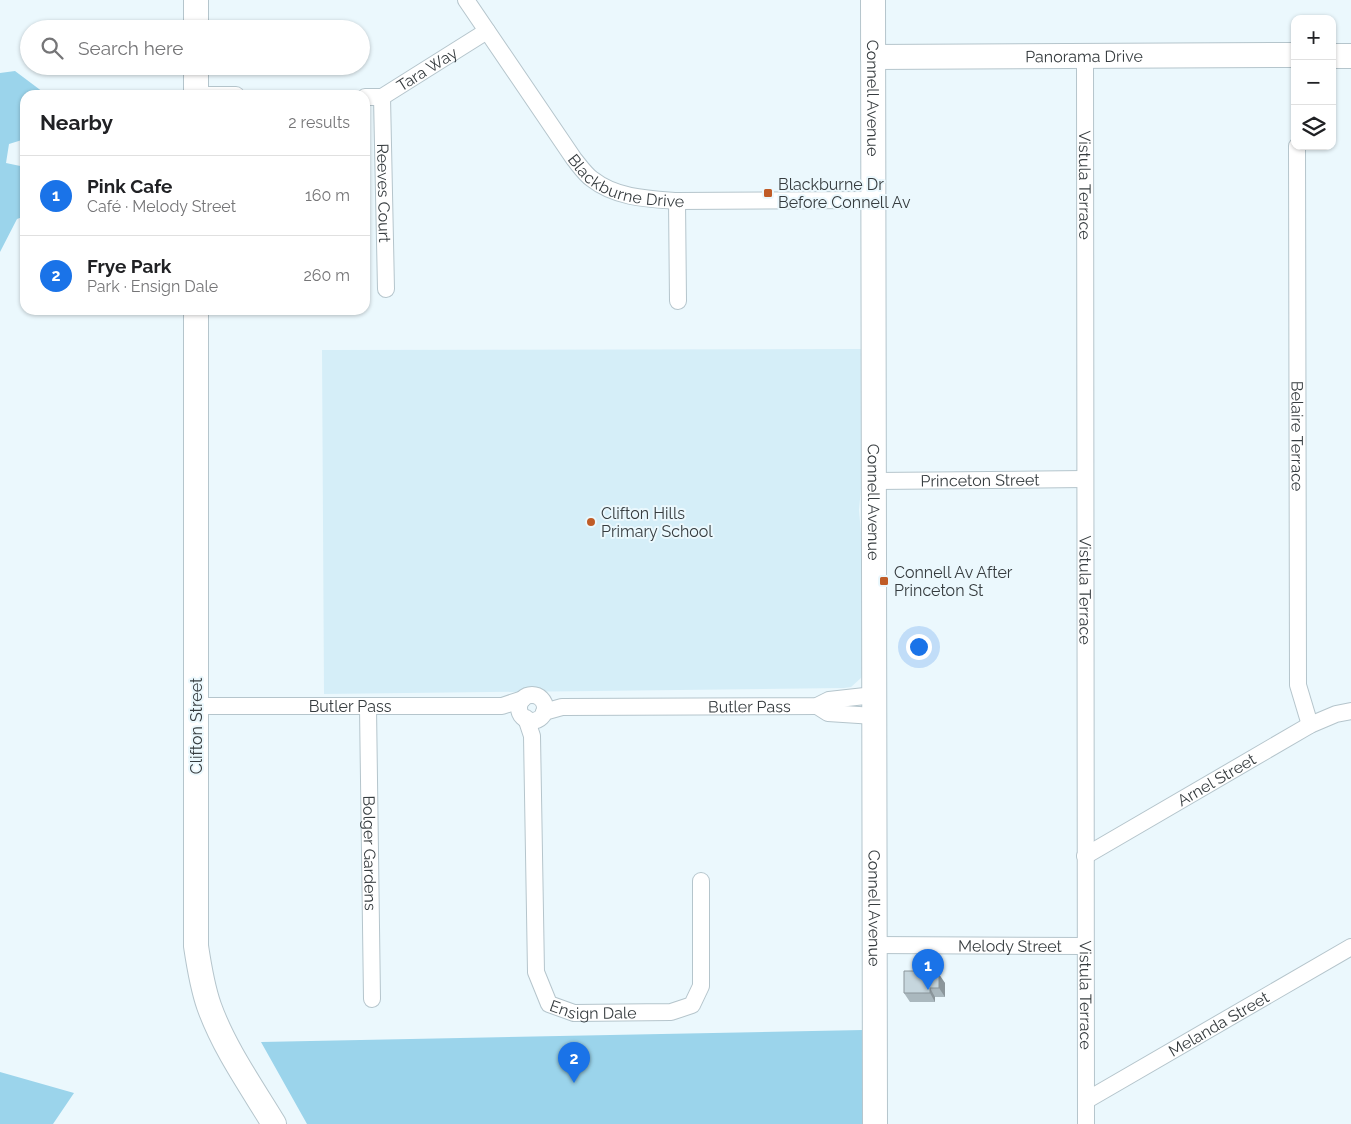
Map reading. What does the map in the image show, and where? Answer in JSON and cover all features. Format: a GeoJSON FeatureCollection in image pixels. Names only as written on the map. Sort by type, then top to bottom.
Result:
{"type":"FeatureCollection","features":[{"type":"Feature","properties":{"kind":"street"},"geometry":{"type":"LineString","coordinates":[[196,0],[196,20]]}},
{"type":"Feature","properties":{"kind":"street","name":"Blackburne Drive"},"geometry":{"type":"LineString","coordinates":[[466,0],[574,159],[592,179],[616,192],[646,199],[677,201],[873,200]]}},
{"type":"Feature","properties":{"kind":"street","name":"Connell Avenue"},"geometry":{"type":"LineString","coordinates":[[873,0],[875,1124]]}},
{"type":"Feature","properties":{"kind":"street","name":"Tara Way"},"geometry":{"type":"LineString","coordinates":[[370,97],[382,97],[487,31]]}},
{"type":"Feature","properties":{"kind":"street","name":"Panorama Drive"},"geometry":{"type":"LineString","coordinates":[[873,57],[1291,55]]}},
{"type":"Feature","properties":{"kind":"street","name":"Vistula Terrace"},"geometry":{"type":"LineString","coordinates":[[1085,56],[1086,1124]]}},
{"type":"Feature","properties":{"kind":"street"},"geometry":{"type":"LineString","coordinates":[[1336,56],[1351,56]]}},
{"type":"Feature","properties":{"kind":"street"},"geometry":{"type":"LineString","coordinates":[[196,75],[196,90]]}},
{"type":"Feature","properties":{"kind":"street","name":"Reeves Court"},"geometry":{"type":"LineString","coordinates":[[382,97],[386,289]]}},
{"type":"Feature","properties":{"kind":"street","name":"Belaire Terrace"},"geometry":{"type":"LineString","coordinates":[[1297,150],[1298,685],[1310,725]]}},
{"type":"Feature","properties":{"kind":"street"},"geometry":{"type":"LineString","coordinates":[[677,201],[678,301]]}},
{"type":"Feature","properties":{"kind":"street","name":"Clifton Street"},"geometry":{"type":"LineString","coordinates":[[196,315],[196,946],[200,976],[209,1006],[221,1033],[274,1124]]}},
{"type":"Feature","properties":{"kind":"street","name":"Princeton Street"},"geometry":{"type":"LineString","coordinates":[[875,480],[1085,479]]}},
{"type":"Feature","properties":{"kind":"street","name":"Butler Pass"},"geometry":{"type":"LineString","coordinates":[[502,706],[534,695],[535,713]]}},
{"type":"Feature","properties":{"kind":"street","name":"Butler Pass"},"geometry":{"type":"LineString","coordinates":[[196,706],[502,706],[535,713],[562,707],[817,706],[829,700],[874,705]]}},
{"type":"Feature","properties":{"kind":"street","name":"Bolger Gardens"},"geometry":{"type":"LineString","coordinates":[[368,707],[372,999]]}},
{"type":"Feature","properties":{"kind":"street","name":"Arnel Street"},"geometry":{"type":"LineString","coordinates":[[1086,856],[1310,725],[1336,714],[1351,711]]}},
{"type":"Feature","properties":{"kind":"street","name":"Ensign Dale"},"geometry":{"type":"LineString","coordinates":[[535,713],[532,736],[536,972],[549,1004],[574,1013],[671,1012],[692,1006],[700,986],[701,881]]}},
{"type":"Feature","properties":{"kind":"street","name":"Melody Street"},"geometry":{"type":"LineString","coordinates":[[875,945],[1085,946]]}},
{"type":"Feature","properties":{"kind":"street","name":"Melanda Street"},"geometry":{"type":"LineString","coordinates":[[1087,1100],[1351,947]]}},
{"type":"Feature","properties":{"kind":"shaded area"},"geometry":{"type":"Polygon","coordinates":[[[15,71],[40,90],[20,90],[20,141],[9,144],[6,163],[20,166],[20,218],[17,219],[0,252],[0,73],[15,71]]]}},
{"type":"Feature","properties":{"kind":"shaded area","name":"Clifton Hills Primary School"},"geometry":{"type":"Polygon","coordinates":[[[862,349],[862,477],[859,510],[863,556],[863,671],[861,678],[851,687],[324,694],[322,350],[862,349]]]}},
{"type":"Feature","properties":{"kind":"shaded area"},"geometry":{"type":"Polygon","coordinates":[[[863,1030],[863,1124],[307,1124],[261,1042],[863,1030]]]}},
{"type":"Feature","properties":{"kind":"shaded area"},"geometry":{"type":"Polygon","coordinates":[[[0,1072],[74,1093],[53,1124],[0,1124],[0,1072]]]}},
{"type":"Feature","properties":{"kind":"building"},"geometry":{"type":"Polygon","coordinates":[[[904,971],[930,971],[930,974],[939,974],[939,988],[930,988],[930,993],[904,993],[904,971]]]}},
{"type":"Feature","properties":{"kind":"place","name":"Blackburne Dr Before Connell Av"},"geometry":{"type":"Point","coordinates":[768,193]}},
{"type":"Feature","properties":{"kind":"place","name":"Clifton Hills Primary School"},"geometry":{"type":"Point","coordinates":[591,522]}},
{"type":"Feature","properties":{"kind":"place","name":"Connell Av After Princeton St"},"geometry":{"type":"Point","coordinates":[884,581]}},
{"type":"Feature","properties":{"kind":"place","name":"Pink Cafe"},"geometry":{"type":"Point","coordinates":[928,990]}},
{"type":"Feature","properties":{"kind":"place","name":"Frye Park"},"geometry":{"type":"Point","coordinates":[574,1083]}}]}
